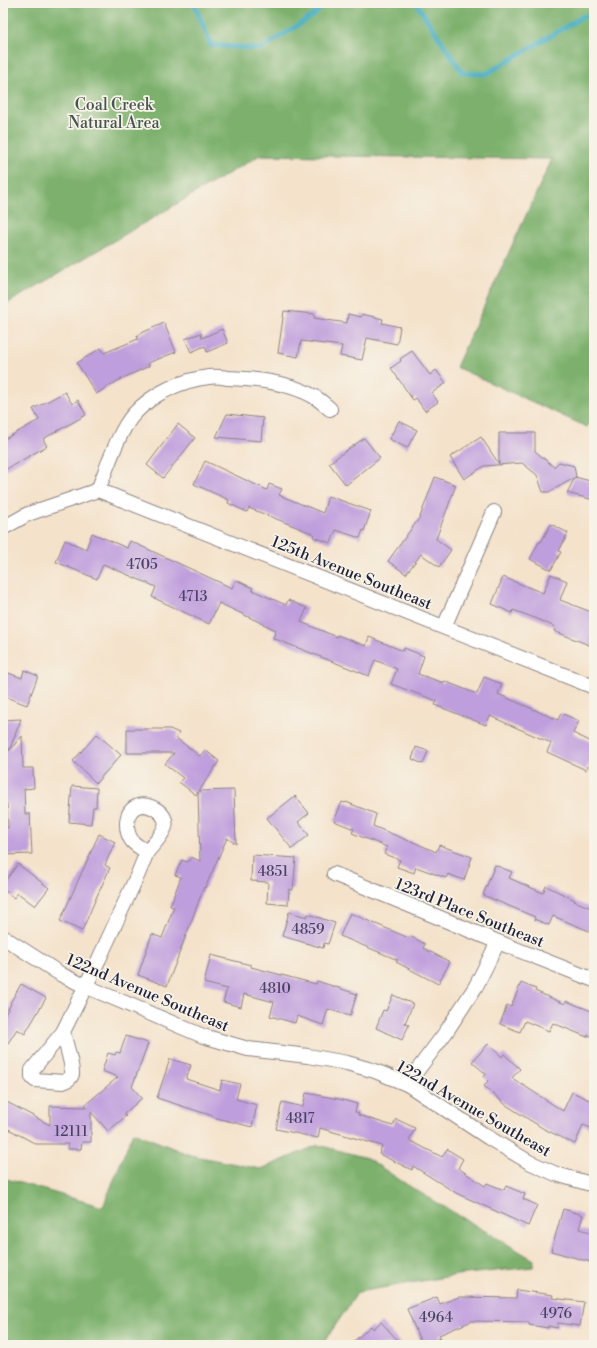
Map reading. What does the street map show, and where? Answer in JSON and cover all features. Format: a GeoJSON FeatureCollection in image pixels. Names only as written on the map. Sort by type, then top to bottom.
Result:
{"type":"FeatureCollection","features":[{"type":"Feature","properties":{"kind":"street"},"geometry":{"type":"LineString","coordinates":[[3,528],[28,514],[98,490],[123,430],[134,414],[148,401],[165,390],[187,382],[210,377],[248,379],[294,388],[314,396],[330,409]]}},
{"type":"Feature","properties":{"kind":"street","name":"125th Avenue Southeast"},"geometry":{"type":"LineString","coordinates":[[98,490],[594,687]]}},
{"type":"Feature","properties":{"kind":"street"},"geometry":{"type":"LineString","coordinates":[[444,627],[494,512]]}},
{"type":"Feature","properties":{"kind":"street"},"geometry":{"type":"LineString","coordinates":[[63,1032],[106,945],[147,852]]}},
{"type":"Feature","properties":{"kind":"street","name":"123rd Place Southeast"},"geometry":{"type":"LineString","coordinates":[[334,874],[594,980]]}},
{"type":"Feature","properties":{"kind":"street","name":"122nd Avenue Southeast"},"geometry":{"type":"LineString","coordinates":[[3,937],[62,975],[203,1036],[248,1049],[308,1056],[347,1063],[375,1071],[407,1084],[489,1138],[529,1162],[556,1174],[594,1185]]}},
{"type":"Feature","properties":{"kind":"street"},"geometry":{"type":"LineString","coordinates":[[407,1084],[446,1032],[476,986],[498,942]]}},
{"type":"Feature","properties":{"kind":"green space","name":"Coal Creek Natural Area"},"geometry":{"type":"Polygon","coordinates":[[[3,3],[594,3],[594,418],[587,427],[456,367],[552,159],[260,155],[3,306],[3,3]]]}},
{"type":"Feature","properties":{"kind":"green space"},"geometry":{"type":"Polygon","coordinates":[[[133,1132],[190,1155],[261,1169],[318,1145],[367,1158],[409,1186],[534,1260],[533,1267],[457,1275],[358,1292],[322,1345],[3,1345],[3,1178],[103,1207],[133,1132]]]}},
{"type":"Feature","properties":{"kind":"building"},"geometry":{"type":"Polygon","coordinates":[[[284,311],[315,314],[314,318],[347,323],[348,314],[361,317],[362,314],[383,319],[382,323],[400,327],[397,344],[367,338],[362,360],[340,356],[342,346],[301,341],[298,357],[278,353],[284,311]]]}},
{"type":"Feature","properties":{"kind":"building"},"geometry":{"type":"Polygon","coordinates":[[[164,323],[176,352],[148,363],[149,366],[121,379],[96,394],[77,363],[101,348],[104,353],[138,339],[137,335],[164,323]]]}},
{"type":"Feature","properties":{"kind":"building"},"geometry":{"type":"Polygon","coordinates":[[[222,329],[228,343],[207,352],[205,346],[191,352],[185,339],[201,333],[202,338],[222,329]]]}},
{"type":"Feature","properties":{"kind":"building"},"geometry":{"type":"Polygon","coordinates":[[[412,351],[430,375],[436,370],[446,383],[432,393],[438,402],[425,411],[416,398],[413,400],[391,368],[401,361],[400,359],[412,351]]]}},
{"type":"Feature","properties":{"kind":"building"},"geometry":{"type":"Polygon","coordinates":[[[65,392],[72,404],[78,400],[86,415],[43,439],[47,446],[3,471],[3,440],[39,420],[33,409],[65,392]]]}},
{"type":"Feature","properties":{"kind":"building"},"geometry":{"type":"Polygon","coordinates":[[[227,414],[263,418],[261,441],[216,437],[227,414]]]}},
{"type":"Feature","properties":{"kind":"building"},"geometry":{"type":"Polygon","coordinates":[[[399,421],[417,430],[407,448],[389,439],[399,421]]]}},
{"type":"Feature","properties":{"kind":"building"},"geometry":{"type":"Polygon","coordinates":[[[178,424],[195,438],[163,478],[147,465],[178,424]]]}},
{"type":"Feature","properties":{"kind":"building"},"geometry":{"type":"Polygon","coordinates":[[[499,433],[535,433],[535,451],[554,467],[559,462],[574,466],[576,477],[549,492],[543,492],[537,475],[522,463],[484,466],[464,479],[450,457],[481,437],[499,464],[499,433]]]}},
{"type":"Feature","properties":{"kind":"building"},"geometry":{"type":"Polygon","coordinates":[[[364,438],[380,458],[346,485],[329,463],[364,438]]]}},
{"type":"Feature","properties":{"kind":"building"},"geometry":{"type":"Polygon","coordinates":[[[205,461],[267,490],[269,484],[282,489],[279,495],[323,513],[328,496],[371,511],[364,531],[363,530],[360,538],[336,530],[331,543],[313,537],[314,534],[249,508],[247,512],[228,503],[229,500],[194,484],[205,461]]]}},
{"type":"Feature","properties":{"kind":"building"},"geometry":{"type":"Polygon","coordinates":[[[435,477],[456,485],[436,539],[451,550],[439,567],[421,554],[406,574],[388,561],[420,517],[435,477]]]}},
{"type":"Feature","properties":{"kind":"building"},"geometry":{"type":"Polygon","coordinates":[[[575,477],[594,482],[594,500],[567,493],[575,477]]]}},
{"type":"Feature","properties":{"kind":"building"},"geometry":{"type":"Polygon","coordinates":[[[551,524],[568,533],[559,551],[561,552],[551,570],[530,559],[551,524]]]}},
{"type":"Feature","properties":{"kind":"building"},"geometry":{"type":"Polygon","coordinates":[[[92,533],[127,548],[130,541],[232,588],[236,580],[253,588],[252,590],[286,605],[288,600],[307,608],[301,622],[337,637],[337,635],[366,646],[369,637],[403,651],[404,648],[424,656],[418,674],[444,683],[444,681],[477,694],[484,677],[502,684],[498,694],[558,720],[561,713],[579,721],[573,733],[594,743],[594,754],[586,770],[547,752],[551,743],[490,716],[486,725],[435,705],[437,701],[391,684],[397,669],[375,660],[369,676],[273,638],[276,630],[219,603],[209,624],[152,597],[156,587],[103,564],[97,579],[56,562],[65,540],[86,549],[92,533]]]}},
{"type":"Feature","properties":{"kind":"building"},"geometry":{"type":"Polygon","coordinates":[[[551,574],[567,581],[560,600],[594,613],[594,647],[554,631],[555,627],[535,618],[513,610],[512,613],[492,604],[503,577],[543,593],[551,574]]]}},
{"type":"Feature","properties":{"kind":"building"},"geometry":{"type":"Polygon","coordinates":[[[24,670],[38,676],[27,705],[3,696],[3,671],[22,678],[24,670]]]}},
{"type":"Feature","properties":{"kind":"building"},"geometry":{"type":"Polygon","coordinates":[[[21,719],[9,751],[22,736],[23,768],[33,768],[34,788],[24,789],[25,814],[30,814],[32,854],[3,855],[3,828],[8,828],[7,804],[3,804],[3,720],[21,719]]]}},
{"type":"Feature","properties":{"kind":"building"},"geometry":{"type":"Polygon","coordinates":[[[127,729],[170,729],[179,733],[176,738],[200,756],[205,750],[219,761],[199,791],[234,790],[236,844],[227,838],[205,888],[204,887],[167,986],[138,975],[152,934],[162,938],[174,907],[170,906],[181,877],[175,875],[182,860],[188,862],[191,857],[200,861],[198,792],[196,795],[179,782],[183,778],[165,764],[174,753],[127,753],[127,729]]]}},
{"type":"Feature","properties":{"kind":"building"},"geometry":{"type":"Polygon","coordinates":[[[97,734],[121,755],[96,783],[73,761],[97,734]]]}},
{"type":"Feature","properties":{"kind":"building"},"geometry":{"type":"Polygon","coordinates":[[[416,747],[428,751],[423,764],[412,759],[416,747]]]}},
{"type":"Feature","properties":{"kind":"building"},"geometry":{"type":"Polygon","coordinates":[[[72,786],[97,788],[96,807],[93,807],[91,824],[69,822],[72,786]]]}},
{"type":"Feature","properties":{"kind":"building"},"geometry":{"type":"Polygon","coordinates":[[[295,796],[309,813],[298,822],[309,835],[292,849],[267,818],[295,796]]]}},
{"type":"Feature","properties":{"kind":"building"},"geometry":{"type":"Polygon","coordinates":[[[342,802],[346,802],[376,814],[373,826],[436,852],[439,845],[472,857],[464,880],[448,874],[446,878],[416,867],[414,873],[397,867],[400,860],[384,854],[387,847],[352,833],[354,829],[334,821],[342,802]]]}},
{"type":"Feature","properties":{"kind":"building"},"geometry":{"type":"Polygon","coordinates":[[[99,834],[115,842],[105,865],[110,868],[82,931],[60,921],[99,834]]]}},
{"type":"Feature","properties":{"kind":"building"},"geometry":{"type":"Polygon","coordinates":[[[252,855],[296,858],[293,890],[289,889],[288,905],[267,903],[268,882],[251,881],[252,855]]]}},
{"type":"Feature","properties":{"kind":"building"},"geometry":{"type":"Polygon","coordinates":[[[18,864],[49,888],[35,906],[18,893],[14,898],[3,889],[3,884],[18,864]]]}},
{"type":"Feature","properties":{"kind":"building"},"geometry":{"type":"Polygon","coordinates":[[[495,865],[512,872],[509,878],[543,893],[546,886],[575,900],[574,901],[594,909],[594,933],[553,916],[549,925],[534,919],[535,917],[483,895],[495,865]]]}},
{"type":"Feature","properties":{"kind":"building"},"geometry":{"type":"Polygon","coordinates":[[[289,912],[307,917],[308,914],[335,923],[328,944],[324,943],[323,948],[282,936],[289,912]]]}},
{"type":"Feature","properties":{"kind":"building"},"geometry":{"type":"Polygon","coordinates":[[[350,913],[409,938],[410,936],[425,944],[423,948],[450,962],[438,984],[396,962],[398,960],[340,936],[350,913]]]}},
{"type":"Feature","properties":{"kind":"building"},"geometry":{"type":"Polygon","coordinates":[[[211,955],[316,984],[317,981],[357,994],[350,1016],[328,1009],[323,1025],[297,1016],[295,1023],[270,1016],[274,1002],[244,994],[241,1007],[223,1002],[227,989],[204,983],[211,955]]]}},
{"type":"Feature","properties":{"kind":"building"},"geometry":{"type":"Polygon","coordinates":[[[521,983],[565,1004],[566,1001],[594,1012],[594,1037],[588,1035],[587,1037],[553,1023],[549,1031],[525,1021],[520,1032],[500,1024],[507,1005],[511,1007],[521,983]]]}},
{"type":"Feature","properties":{"kind":"building"},"geometry":{"type":"Polygon","coordinates":[[[21,984],[46,998],[25,1034],[17,1029],[3,1051],[3,1018],[21,984]]]}},
{"type":"Feature","properties":{"kind":"building"},"geometry":{"type":"Polygon","coordinates":[[[393,995],[413,1004],[405,1023],[409,1025],[402,1040],[376,1028],[383,1010],[386,1011],[393,995]]]}},
{"type":"Feature","properties":{"kind":"building"},"geometry":{"type":"Polygon","coordinates":[[[126,1036],[148,1043],[132,1087],[142,1098],[124,1114],[126,1116],[108,1131],[91,1112],[91,1142],[82,1142],[81,1149],[68,1149],[68,1144],[36,1144],[3,1126],[3,1100],[50,1125],[50,1106],[87,1107],[85,1105],[118,1077],[102,1071],[108,1053],[115,1055],[116,1052],[120,1053],[126,1036]]]}},
{"type":"Feature","properties":{"kind":"building"},"geometry":{"type":"Polygon","coordinates":[[[488,1044],[502,1057],[504,1054],[520,1069],[512,1078],[563,1111],[572,1092],[594,1102],[594,1129],[583,1125],[575,1144],[544,1129],[506,1105],[484,1086],[488,1081],[484,1077],[486,1074],[472,1062],[488,1044]]]}},
{"type":"Feature","properties":{"kind":"building"},"geometry":{"type":"Polygon","coordinates":[[[170,1059],[191,1065],[186,1079],[220,1090],[222,1080],[240,1084],[236,1099],[257,1105],[252,1127],[213,1117],[157,1098],[170,1059]]]}},
{"type":"Feature","properties":{"kind":"building"},"geometry":{"type":"Polygon","coordinates":[[[306,1093],[357,1104],[355,1112],[359,1113],[358,1115],[393,1126],[396,1119],[415,1128],[409,1140],[442,1157],[447,1149],[463,1159],[458,1168],[485,1186],[487,1183],[504,1190],[506,1186],[525,1194],[523,1199],[537,1205],[528,1226],[456,1193],[413,1166],[412,1170],[379,1154],[382,1146],[320,1128],[318,1138],[276,1129],[282,1102],[303,1107],[306,1093]]]}},
{"type":"Feature","properties":{"kind":"building"},"geometry":{"type":"Polygon","coordinates":[[[563,1209],[583,1215],[579,1229],[594,1233],[594,1263],[551,1251],[563,1209]]]}},
{"type":"Feature","properties":{"kind":"building"},"geometry":{"type":"Polygon","coordinates":[[[517,1290],[553,1295],[552,1298],[584,1302],[580,1326],[558,1323],[557,1328],[548,1326],[548,1328],[529,1325],[529,1322],[472,1321],[439,1335],[441,1338],[422,1345],[407,1309],[437,1297],[440,1304],[459,1297],[516,1298],[517,1290]]]}},
{"type":"Feature","properties":{"kind":"building"},"geometry":{"type":"Polygon","coordinates":[[[381,1322],[402,1345],[350,1345],[371,1326],[373,1329],[381,1322]]]}},
{"type":"Feature","properties":{"kind":"waterway"},"geometry":{"type":"LineString","coordinates":[[194,3],[211,45],[261,49],[314,15],[326,3]]}},
{"type":"Feature","properties":{"kind":"waterway"},"geometry":{"type":"LineString","coordinates":[[416,3],[463,73],[486,74],[584,16],[594,15]]}}]}
